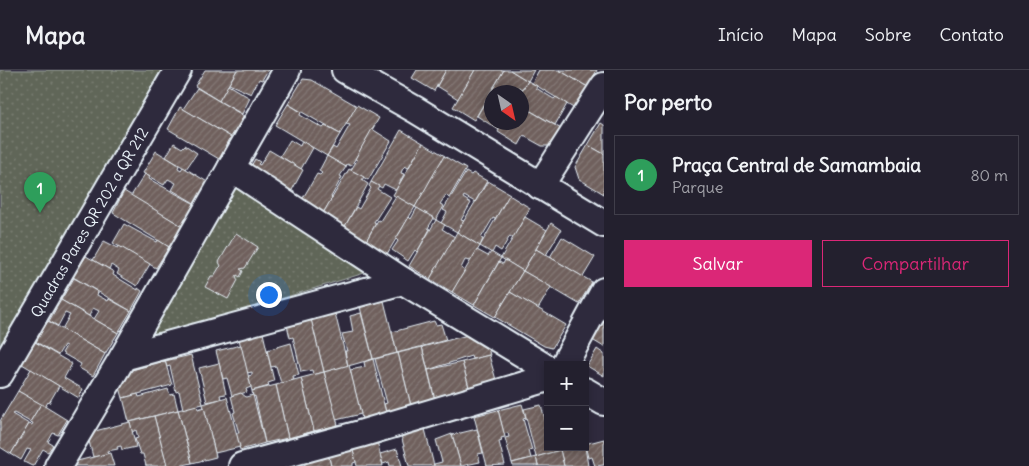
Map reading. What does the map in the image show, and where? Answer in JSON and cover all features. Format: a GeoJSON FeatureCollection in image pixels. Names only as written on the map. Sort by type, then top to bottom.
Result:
{"type":"FeatureCollection","features":[{"type":"Feature","properties":{"kind":"street","name":"Quadras Pares QR 202 a QR 212"},"geometry":{"type":"LineString","coordinates":[[0,374],[178,70]]}},
{"type":"Feature","properties":{"kind":"street"},"geometry":{"type":"LineString","coordinates":[[58,466],[123,357],[287,70]]}},
{"type":"Feature","properties":{"kind":"street"},"geometry":{"type":"LineString","coordinates":[[345,70],[416,110],[604,224]]}},
{"type":"Feature","properties":{"kind":"street"},"geometry":{"type":"LineString","coordinates":[[540,186],[604,86]]}},
{"type":"Feature","properties":{"kind":"street"},"geometry":{"type":"LineString","coordinates":[[231,168],[403,281],[544,367]]}},
{"type":"Feature","properties":{"kind":"street"},"geometry":{"type":"LineString","coordinates":[[123,357],[403,281]]}},
{"type":"Feature","properties":{"kind":"street"},"geometry":{"type":"LineString","coordinates":[[566,361],[604,291]]}},
{"type":"Feature","properties":{"kind":"street"},"geometry":{"type":"LineString","coordinates":[[242,466],[360,434],[544,379]]}},
{"type":"Feature","properties":{"kind":"street"},"geometry":{"type":"LineString","coordinates":[[589,393],[604,402]]}},
{"type":"Feature","properties":{"kind":"green space"},"geometry":{"type":"Polygon","coordinates":[[[0,70],[161,70],[0,356],[0,70]]]}},
{"type":"Feature","properties":{"kind":"green space"},"geometry":{"type":"Polygon","coordinates":[[[233,176],[371,271],[143,341],[233,176]]]}},
{"type":"Feature","properties":{"kind":"building"},"geometry":{"type":"Polygon","coordinates":[[[205,70],[237,70],[219,101],[195,86],[205,70]]]}},
{"type":"Feature","properties":{"kind":"building"},"geometry":{"type":"Polygon","coordinates":[[[237,70],[268,70],[262,80],[259,79],[251,94],[229,84],[237,70]]]}},
{"type":"Feature","properties":{"kind":"building"},"geometry":{"type":"Polygon","coordinates":[[[417,70],[446,70],[434,91],[412,78],[417,70]]]}},
{"type":"Feature","properties":{"kind":"building"},"geometry":{"type":"Polygon","coordinates":[[[446,70],[475,70],[458,99],[437,86],[446,70]]]}},
{"type":"Feature","properties":{"kind":"building"},"geometry":{"type":"Polygon","coordinates":[[[475,70],[504,70],[495,85],[484,85],[484,103],[474,120],[453,107],[475,70]]]}},
{"type":"Feature","properties":{"kind":"building"},"geometry":{"type":"Polygon","coordinates":[[[504,70],[510,70],[528,81],[526,85],[495,85],[504,70]]]}},
{"type":"Feature","properties":{"kind":"building"},"geometry":{"type":"Polygon","coordinates":[[[510,70],[534,70],[528,81],[510,70]]]}},
{"type":"Feature","properties":{"kind":"building"},"geometry":{"type":"Polygon","coordinates":[[[539,70],[559,70],[588,87],[575,109],[532,83],[539,70]]]}},
{"type":"Feature","properties":{"kind":"building"},"geometry":{"type":"Polygon","coordinates":[[[559,70],[597,70],[588,87],[559,70]]]}},
{"type":"Feature","properties":{"kind":"building"},"geometry":{"type":"Polygon","coordinates":[[[303,79],[312,80],[357,106],[340,134],[288,104],[303,79]]]}},
{"type":"Feature","properties":{"kind":"building"},"geometry":{"type":"Polygon","coordinates":[[[528,81],[554,99],[556,97],[567,104],[555,125],[529,110],[529,85],[525,85],[528,81]]]}},
{"type":"Feature","properties":{"kind":"building"},"geometry":{"type":"Polygon","coordinates":[[[228,85],[250,98],[242,114],[219,101],[228,85]]]}},
{"type":"Feature","properties":{"kind":"building"},"geometry":{"type":"Polygon","coordinates":[[[197,88],[244,116],[231,137],[183,109],[197,88]]]}},
{"type":"Feature","properties":{"kind":"building"},"geometry":{"type":"Polygon","coordinates":[[[288,104],[301,112],[300,115],[323,128],[325,126],[340,134],[327,156],[275,125],[288,104]]]}},
{"type":"Feature","properties":{"kind":"building"},"geometry":{"type":"Polygon","coordinates":[[[484,104],[484,120],[477,116],[484,104]]]}},
{"type":"Feature","properties":{"kind":"building"},"geometry":{"type":"Polygon","coordinates":[[[357,105],[379,118],[351,166],[347,164],[346,167],[327,156],[333,147],[336,149],[350,125],[346,124],[357,105]]]}},
{"type":"Feature","properties":{"kind":"building"},"geometry":{"type":"Polygon","coordinates":[[[180,107],[231,137],[219,159],[168,129],[180,107]]]}},
{"type":"Feature","properties":{"kind":"building"},"geometry":{"type":"Polygon","coordinates":[[[529,110],[563,130],[554,146],[542,146],[524,136],[519,145],[498,132],[499,130],[529,130],[529,110]]]}},
{"type":"Feature","properties":{"kind":"building"},"geometry":{"type":"Polygon","coordinates":[[[601,123],[604,125],[604,154],[588,145],[601,123]]]}},
{"type":"Feature","properties":{"kind":"building"},"geometry":{"type":"Polygon","coordinates":[[[372,129],[391,141],[368,180],[351,170],[372,129]]]}},
{"type":"Feature","properties":{"kind":"building"},"geometry":{"type":"Polygon","coordinates":[[[401,130],[423,143],[408,168],[405,166],[403,168],[401,173],[404,174],[396,190],[384,184],[382,188],[371,182],[401,130]]]}},
{"type":"Feature","properties":{"kind":"building"},"geometry":{"type":"Polygon","coordinates":[[[290,140],[300,146],[302,141],[313,148],[301,169],[280,156],[290,140]]]}},
{"type":"Feature","properties":{"kind":"building"},"geometry":{"type":"Polygon","coordinates":[[[174,143],[182,148],[185,145],[197,153],[186,169],[166,157],[174,143]]]}},
{"type":"Feature","properties":{"kind":"building"},"geometry":{"type":"Polygon","coordinates":[[[423,143],[445,156],[415,207],[393,195],[423,143]]]}},
{"type":"Feature","properties":{"kind":"building"},"geometry":{"type":"Polygon","coordinates":[[[588,145],[604,154],[604,194],[579,179],[575,167],[588,145]]]}},
{"type":"Feature","properties":{"kind":"building"},"geometry":{"type":"Polygon","coordinates":[[[269,150],[303,170],[291,192],[250,168],[255,159],[260,162],[258,164],[260,165],[269,150]]]}},
{"type":"Feature","properties":{"kind":"building"},"geometry":{"type":"Polygon","coordinates":[[[156,151],[179,165],[178,168],[181,170],[183,167],[209,183],[196,204],[172,190],[176,183],[168,179],[164,185],[143,173],[156,151]]]}},
{"type":"Feature","properties":{"kind":"building"},"geometry":{"type":"Polygon","coordinates":[[[327,156],[346,167],[322,215],[300,203],[317,174],[320,175],[322,173],[319,171],[327,156]]]}},
{"type":"Feature","properties":{"kind":"building"},"geometry":{"type":"Polygon","coordinates":[[[444,156],[466,169],[449,198],[446,195],[440,204],[444,206],[436,220],[415,207],[444,156]]]}},
{"type":"Feature","properties":{"kind":"building"},"geometry":{"type":"Polygon","coordinates":[[[349,169],[364,177],[362,180],[368,184],[344,228],[322,215],[349,169]]]}},
{"type":"Feature","properties":{"kind":"building"},"geometry":{"type":"Polygon","coordinates":[[[466,172],[471,175],[473,173],[487,181],[475,202],[464,196],[463,198],[471,203],[461,220],[464,221],[457,232],[441,223],[447,212],[443,210],[466,172]]]}},
{"type":"Feature","properties":{"kind":"building"},"geometry":{"type":"Polygon","coordinates":[[[145,174],[150,177],[149,179],[195,204],[182,226],[131,196],[145,174]]]}},
{"type":"Feature","properties":{"kind":"building"},"geometry":{"type":"Polygon","coordinates":[[[488,181],[510,194],[481,238],[483,239],[480,246],[457,232],[488,181]]]}},
{"type":"Feature","properties":{"kind":"building"},"geometry":{"type":"Polygon","coordinates":[[[371,182],[379,186],[377,189],[390,197],[374,222],[376,223],[366,241],[344,228],[356,207],[359,209],[371,188],[369,186],[371,182]]]}},
{"type":"Feature","properties":{"kind":"building"},"geometry":{"type":"Polygon","coordinates":[[[124,191],[182,226],[169,247],[113,213],[124,191]]]}},
{"type":"Feature","properties":{"kind":"building"},"geometry":{"type":"Polygon","coordinates":[[[509,195],[530,208],[513,238],[510,236],[501,251],[495,247],[492,253],[480,246],[509,195]]]}},
{"type":"Feature","properties":{"kind":"building"},"geometry":{"type":"Polygon","coordinates":[[[396,196],[415,207],[387,254],[366,241],[378,220],[380,221],[396,196]]]}},
{"type":"Feature","properties":{"kind":"building"},"geometry":{"type":"Polygon","coordinates":[[[417,208],[434,218],[417,252],[415,250],[408,261],[392,250],[409,217],[411,219],[417,208]]]}},
{"type":"Feature","properties":{"kind":"building"},"geometry":{"type":"Polygon","coordinates":[[[525,217],[547,230],[523,271],[501,258],[525,217]]]}},
{"type":"Feature","properties":{"kind":"building"},"geometry":{"type":"Polygon","coordinates":[[[436,220],[445,225],[442,229],[455,237],[430,279],[409,266],[436,220]]]}},
{"type":"Feature","properties":{"kind":"building"},"geometry":{"type":"Polygon","coordinates":[[[551,223],[561,230],[546,255],[536,249],[551,223]]]}},
{"type":"Feature","properties":{"kind":"building"},"geometry":{"type":"Polygon","coordinates":[[[124,224],[169,247],[156,268],[113,243],[124,224]]]}},
{"type":"Feature","properties":{"kind":"building"},"geometry":{"type":"Polygon","coordinates":[[[457,232],[480,246],[471,261],[465,260],[461,268],[465,271],[452,292],[430,279],[457,232]]]}},
{"type":"Feature","properties":{"kind":"building"},"geometry":{"type":"Polygon","coordinates":[[[236,233],[258,247],[245,268],[240,269],[243,271],[240,277],[237,275],[238,280],[228,299],[205,287],[211,276],[214,276],[221,266],[219,262],[236,233]]]}},
{"type":"Feature","properties":{"kind":"building"},"geometry":{"type":"Polygon","coordinates":[[[562,237],[595,257],[583,277],[550,257],[562,237]]]}},
{"type":"Feature","properties":{"kind":"building"},"geometry":{"type":"Polygon","coordinates":[[[104,241],[118,248],[119,246],[150,264],[137,286],[117,274],[119,270],[111,265],[109,269],[93,260],[104,241]]]}},
{"type":"Feature","properties":{"kind":"building"},"geometry":{"type":"Polygon","coordinates":[[[536,249],[592,282],[579,304],[523,271],[536,249]]]}},
{"type":"Feature","properties":{"kind":"building"},"geometry":{"type":"Polygon","coordinates":[[[477,250],[488,256],[491,252],[501,258],[474,305],[452,292],[477,250]]]}},
{"type":"Feature","properties":{"kind":"building"},"geometry":{"type":"Polygon","coordinates":[[[86,256],[114,272],[113,275],[142,291],[131,311],[73,277],[86,256]]]}},
{"type":"Feature","properties":{"kind":"building"},"geometry":{"type":"Polygon","coordinates":[[[505,260],[523,271],[495,317],[474,305],[499,262],[503,264],[505,260]]]}},
{"type":"Feature","properties":{"kind":"building"},"geometry":{"type":"Polygon","coordinates":[[[523,271],[551,287],[538,309],[510,292],[523,271]]]}},
{"type":"Feature","properties":{"kind":"building"},"geometry":{"type":"Polygon","coordinates":[[[74,278],[98,292],[97,295],[131,311],[118,333],[94,319],[99,311],[93,308],[89,316],[61,300],[74,278]]]}},
{"type":"Feature","properties":{"kind":"building"},"geometry":{"type":"Polygon","coordinates":[[[510,292],[566,325],[552,348],[544,346],[495,317],[510,292]]]}},
{"type":"Feature","properties":{"kind":"building"},"geometry":{"type":"Polygon","coordinates":[[[61,300],[118,333],[105,354],[62,329],[70,315],[65,313],[58,326],[49,321],[61,300]]]}},
{"type":"Feature","properties":{"kind":"building"},"geometry":{"type":"Polygon","coordinates":[[[384,301],[397,353],[373,359],[360,307],[384,301]]]}},
{"type":"Feature","properties":{"kind":"building"},"geometry":{"type":"Polygon","coordinates":[[[335,313],[348,366],[324,372],[311,320],[335,313]]]}},
{"type":"Feature","properties":{"kind":"building"},"geometry":{"type":"Polygon","coordinates":[[[361,313],[373,359],[348,366],[345,351],[347,351],[342,334],[353,332],[350,316],[361,313]]]}},
{"type":"Feature","properties":{"kind":"building"},"geometry":{"type":"Polygon","coordinates":[[[604,318],[604,347],[589,338],[604,318]]]}},
{"type":"Feature","properties":{"kind":"building"},"geometry":{"type":"Polygon","coordinates":[[[311,319],[324,372],[313,375],[312,370],[301,372],[293,337],[290,338],[287,325],[311,319]]]}},
{"type":"Feature","properties":{"kind":"building"},"geometry":{"type":"Polygon","coordinates":[[[48,321],[105,354],[93,376],[79,368],[81,364],[62,353],[66,346],[64,345],[58,355],[36,342],[48,321]]]}},
{"type":"Feature","properties":{"kind":"building"},"geometry":{"type":"Polygon","coordinates":[[[434,321],[436,325],[441,324],[446,340],[397,353],[392,332],[434,321]]]}},
{"type":"Feature","properties":{"kind":"building"},"geometry":{"type":"Polygon","coordinates":[[[263,333],[274,381],[268,383],[269,386],[252,391],[248,376],[252,375],[252,372],[247,373],[239,339],[263,333]]]}},
{"type":"Feature","properties":{"kind":"building"},"geometry":{"type":"Polygon","coordinates":[[[468,335],[491,348],[488,348],[490,355],[472,359],[471,356],[428,370],[422,347],[468,335]]]}},
{"type":"Feature","properties":{"kind":"building"},"geometry":{"type":"Polygon","coordinates":[[[35,342],[72,364],[64,378],[83,389],[79,398],[22,364],[35,342]]]}},
{"type":"Feature","properties":{"kind":"building"},"geometry":{"type":"Polygon","coordinates":[[[291,343],[299,375],[293,376],[294,380],[281,383],[276,366],[271,367],[267,350],[291,343]]]}},
{"type":"Feature","properties":{"kind":"building"},"geometry":{"type":"Polygon","coordinates":[[[241,345],[251,387],[246,389],[247,392],[232,396],[227,378],[223,379],[216,351],[241,345]]]}},
{"type":"Feature","properties":{"kind":"building"},"geometry":{"type":"Polygon","coordinates":[[[422,347],[435,400],[411,406],[398,353],[422,347]]]}},
{"type":"Feature","properties":{"kind":"building"},"geometry":{"type":"Polygon","coordinates":[[[597,349],[604,354],[604,376],[589,367],[589,363],[597,349]]]}},
{"type":"Feature","properties":{"kind":"building"},"geometry":{"type":"Polygon","coordinates":[[[398,353],[411,406],[386,412],[384,404],[387,403],[375,359],[398,353]]]}},
{"type":"Feature","properties":{"kind":"building"},"geometry":{"type":"Polygon","coordinates":[[[191,355],[203,404],[183,409],[179,391],[176,392],[170,366],[167,367],[165,361],[191,355]]]}},
{"type":"Feature","properties":{"kind":"building"},"geometry":{"type":"Polygon","coordinates":[[[489,355],[496,380],[469,387],[462,362],[489,355]]]}},
{"type":"Feature","properties":{"kind":"building"},"geometry":{"type":"Polygon","coordinates":[[[373,359],[386,413],[362,419],[350,370],[365,367],[364,362],[373,359]]]}},
{"type":"Feature","properties":{"kind":"building"},"geometry":{"type":"Polygon","coordinates":[[[165,361],[172,385],[123,398],[119,384],[128,371],[165,361]]]}},
{"type":"Feature","properties":{"kind":"building"},"geometry":{"type":"Polygon","coordinates":[[[462,362],[470,391],[435,400],[428,370],[462,362]]]}},
{"type":"Feature","properties":{"kind":"building"},"geometry":{"type":"Polygon","coordinates":[[[219,363],[226,394],[220,395],[221,399],[207,402],[199,368],[219,363]]]}},
{"type":"Feature","properties":{"kind":"building"},"geometry":{"type":"Polygon","coordinates":[[[349,365],[361,414],[336,420],[324,372],[349,365]]]}},
{"type":"Feature","properties":{"kind":"building"},"geometry":{"type":"Polygon","coordinates":[[[31,369],[59,386],[45,407],[18,391],[31,369]]]}},
{"type":"Feature","properties":{"kind":"building"},"geometry":{"type":"Polygon","coordinates":[[[324,372],[338,425],[314,431],[301,378],[324,372]]]}},
{"type":"Feature","properties":{"kind":"building"},"geometry":{"type":"Polygon","coordinates":[[[301,378],[314,431],[288,438],[276,385],[301,378]]]}},
{"type":"Feature","properties":{"kind":"building"},"geometry":{"type":"Polygon","coordinates":[[[276,385],[288,438],[265,443],[255,396],[253,397],[252,391],[276,385]]]}},
{"type":"Feature","properties":{"kind":"building"},"geometry":{"type":"Polygon","coordinates":[[[168,389],[170,395],[174,394],[178,410],[129,422],[123,398],[138,394],[139,397],[168,389]]]}},
{"type":"Feature","properties":{"kind":"building"},"geometry":{"type":"Polygon","coordinates":[[[18,391],[41,404],[30,422],[14,413],[12,414],[29,424],[11,454],[0,447],[0,421],[18,391]]]}},
{"type":"Feature","properties":{"kind":"building"},"geometry":{"type":"Polygon","coordinates":[[[241,393],[246,397],[253,395],[265,443],[240,450],[236,433],[239,433],[233,413],[235,412],[231,396],[241,393]]]}},
{"type":"Feature","properties":{"kind":"building"},"geometry":{"type":"Polygon","coordinates":[[[227,397],[240,447],[215,453],[203,404],[227,397]]]}},
{"type":"Feature","properties":{"kind":"building"},"geometry":{"type":"Polygon","coordinates":[[[41,404],[67,420],[58,435],[53,433],[48,442],[53,445],[48,452],[43,449],[32,466],[24,462],[31,450],[27,449],[21,460],[11,454],[29,424],[32,425],[33,423],[30,422],[41,404]]]}},
{"type":"Feature","properties":{"kind":"building"},"geometry":{"type":"Polygon","coordinates":[[[522,404],[526,418],[523,419],[532,450],[529,451],[531,458],[512,463],[505,438],[509,437],[508,433],[504,434],[498,410],[522,404]]]}},
{"type":"Feature","properties":{"kind":"building"},"geometry":{"type":"Polygon","coordinates":[[[197,405],[198,409],[204,407],[216,457],[192,463],[178,410],[197,405]]]}},
{"type":"Feature","properties":{"kind":"building"},"geometry":{"type":"Polygon","coordinates":[[[541,405],[544,416],[544,451],[557,451],[536,457],[524,409],[541,405]]]}},
{"type":"Feature","properties":{"kind":"building"},"geometry":{"type":"Polygon","coordinates":[[[178,410],[192,463],[167,466],[154,416],[178,410]]]}},
{"type":"Feature","properties":{"kind":"building"},"geometry":{"type":"Polygon","coordinates":[[[498,410],[505,437],[501,438],[502,441],[499,442],[505,465],[487,466],[474,416],[498,410]]]}},
{"type":"Feature","properties":{"kind":"building"},"geometry":{"type":"Polygon","coordinates":[[[154,416],[167,465],[163,466],[146,466],[143,454],[140,454],[135,439],[138,438],[136,430],[132,432],[130,422],[154,416]]]}},
{"type":"Feature","properties":{"kind":"building"},"geometry":{"type":"Polygon","coordinates":[[[130,422],[136,447],[122,450],[121,446],[117,447],[118,449],[107,451],[108,454],[93,457],[89,441],[95,431],[130,422]]]}},
{"type":"Feature","properties":{"kind":"building"},"geometry":{"type":"Polygon","coordinates":[[[425,429],[434,466],[409,466],[401,435],[425,429]]]}},
{"type":"Feature","properties":{"kind":"building"},"geometry":{"type":"Polygon","coordinates":[[[477,429],[483,453],[478,454],[480,462],[461,466],[452,435],[477,429]]]}},
{"type":"Feature","properties":{"kind":"building"},"geometry":{"type":"Polygon","coordinates":[[[452,434],[461,466],[434,466],[434,464],[442,462],[436,440],[452,434]]]}},
{"type":"Feature","properties":{"kind":"building"},"geometry":{"type":"Polygon","coordinates":[[[604,439],[604,465],[595,466],[592,457],[588,458],[586,451],[589,451],[589,443],[604,439]]]}},
{"type":"Feature","properties":{"kind":"building"},"geometry":{"type":"Polygon","coordinates":[[[377,441],[383,466],[357,466],[352,447],[377,441]]]}},
{"type":"Feature","properties":{"kind":"building"},"geometry":{"type":"Polygon","coordinates":[[[352,447],[356,462],[353,463],[353,466],[331,466],[328,453],[352,447]]]}},
{"type":"Feature","properties":{"kind":"building"},"geometry":{"type":"Polygon","coordinates":[[[397,449],[402,466],[390,466],[389,462],[383,464],[380,454],[397,449]]]}},
{"type":"Feature","properties":{"kind":"building"},"geometry":{"type":"Polygon","coordinates":[[[560,451],[586,451],[588,466],[564,466],[560,451]]]}},
{"type":"Feature","properties":{"kind":"building"},"geometry":{"type":"Polygon","coordinates":[[[560,451],[564,466],[538,466],[536,457],[560,451]]]}},
{"type":"Feature","properties":{"kind":"building"},"geometry":{"type":"Polygon","coordinates":[[[110,453],[114,466],[74,466],[77,461],[110,453]]]}},
{"type":"Feature","properties":{"kind":"building"},"geometry":{"type":"Polygon","coordinates":[[[328,454],[331,466],[305,466],[304,460],[328,454]]]}},
{"type":"Feature","properties":{"kind":"building"},"geometry":{"type":"Polygon","coordinates":[[[536,457],[538,466],[513,466],[512,463],[536,457]]]}},
{"type":"Feature","properties":{"kind":"place","name":"Praça Central de Samambaia"},"geometry":{"type":"Point","coordinates":[40,213]}}]}
